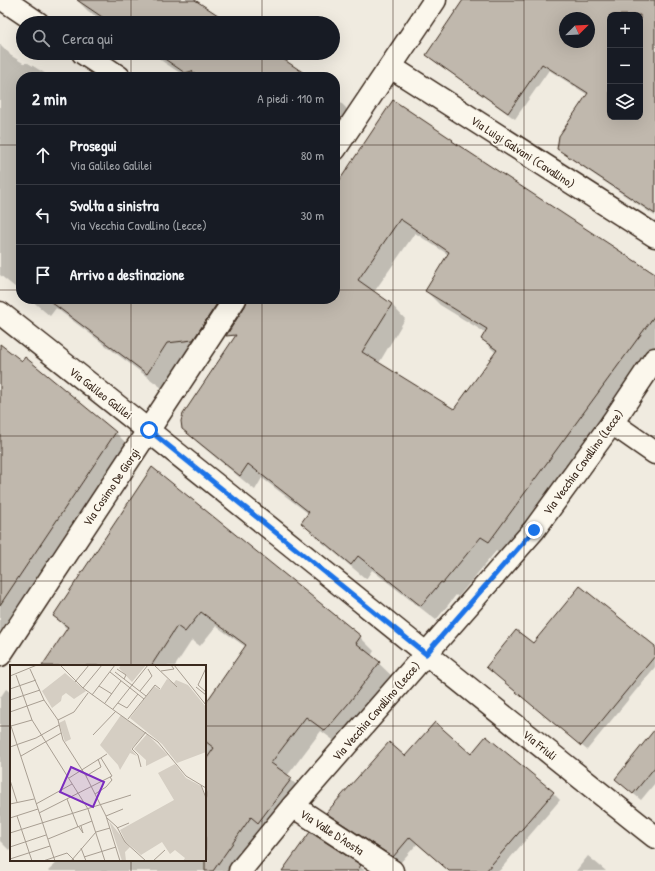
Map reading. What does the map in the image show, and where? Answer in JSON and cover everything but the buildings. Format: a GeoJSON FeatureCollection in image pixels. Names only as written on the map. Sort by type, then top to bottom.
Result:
{"type":"FeatureCollection","features":[{"type":"Feature","properties":{"kind":"street"},"geometry":{"type":"LineString","coordinates":[[4,0],[28,16]]}},
{"type":"Feature","properties":{"kind":"street"},"geometry":{"type":"LineString","coordinates":[[340,142],[435,0]]}},
{"type":"Feature","properties":{"kind":"street"},"geometry":{"type":"LineString","coordinates":[[94,60],[112,72]]}},
{"type":"Feature","properties":{"kind":"street","name":"Via Luigi Galvani (Cavallino)"},"geometry":{"type":"LineString","coordinates":[[390,67],[655,236]]}},
{"type":"Feature","properties":{"kind":"street","name":"Via Cosimo De Giorgi"},"geometry":{"type":"LineString","coordinates":[[0,655],[232,304]]}},
{"type":"Feature","properties":{"kind":"street","name":"Via Galileo Galilei"},"geometry":{"type":"LineString","coordinates":[[0,314],[149,430],[426,654]]}},
{"type":"Feature","properties":{"kind":"street","name":"Via Vecchia Cavallino (Lecce)"},"geometry":{"type":"LineString","coordinates":[[240,871],[293,806],[534,530],[612,423],[655,359]]}},
{"type":"Feature","properties":{"kind":"street"},"geometry":{"type":"LineString","coordinates":[[612,423],[655,453]]}},
{"type":"Feature","properties":{"kind":"street","name":"Via Friuli"},"geometry":{"type":"LineString","coordinates":[[426,654],[655,837]]}},
{"type":"Feature","properties":{"kind":"street","name":"Via Valle D'Aosta"},"geometry":{"type":"LineString","coordinates":[[293,806],[392,871]]}},
{"type":"Feature","properties":{"kind":"route"},"geometry":{"type":"LineString","coordinates":[[149,430],[426,654],[534,530]]}}]}
